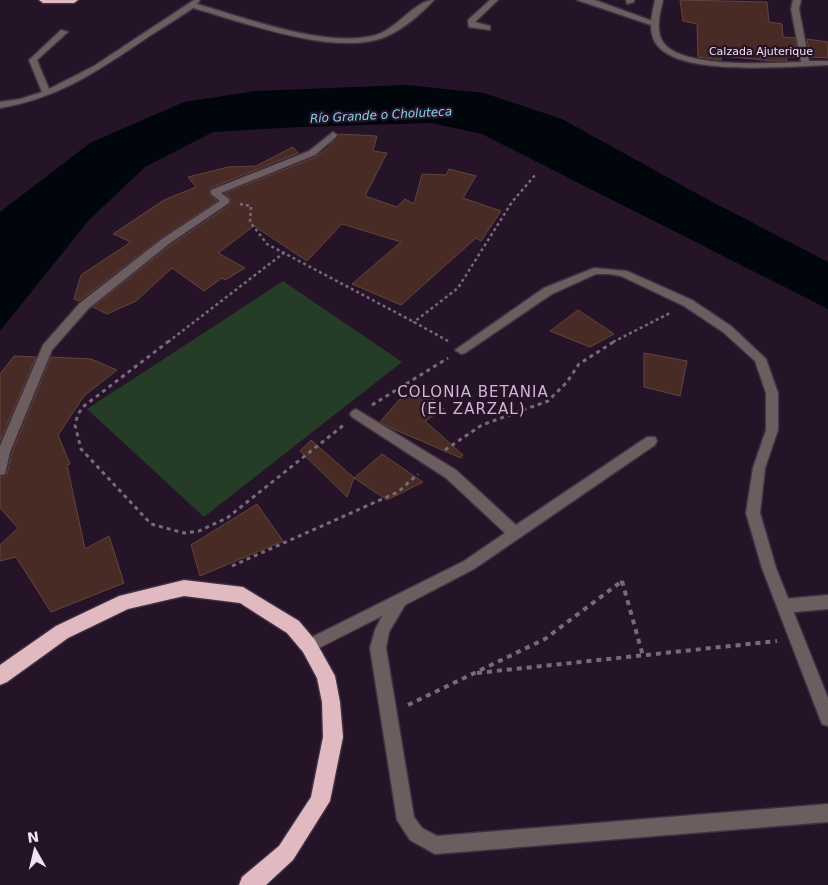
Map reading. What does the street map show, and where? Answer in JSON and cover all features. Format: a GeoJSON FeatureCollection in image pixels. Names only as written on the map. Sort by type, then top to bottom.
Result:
{"type":"FeatureCollection","features":[{"type":"Feature","properties":{"kind":"highway"},"geometry":{"type":"LineString","coordinates":[[43,0],[74,0]]}},
{"type":"Feature","properties":{"kind":"highway"},"geometry":{"type":"LineString","coordinates":[[0,676],[62,632],[125,602],[184,588],[243,596],[293,627],[308,646],[326,676],[331,702],[333,737],[320,801],[286,852],[250,885]]}},
{"type":"Feature","properties":{"kind":"street"},"geometry":{"type":"LineString","coordinates":[[0,105],[16,103],[47,94],[98,67],[195,2],[334,41],[360,42],[390,31],[430,0]]}},
{"type":"Feature","properties":{"kind":"street"},"geometry":{"type":"LineString","coordinates":[[487,28],[472,25],[471,22],[494,0]]}},
{"type":"Feature","properties":{"kind":"street"},"geometry":{"type":"LineString","coordinates":[[582,0],[591,1],[654,23],[659,0]]}},
{"type":"Feature","properties":{"kind":"street"},"geometry":{"type":"LineString","coordinates":[[796,0],[805,63]]}},
{"type":"Feature","properties":{"kind":"street","name":"Calzada Ajuterique"},"geometry":{"type":"LineString","coordinates":[[654,23],[660,45],[670,53],[688,60],[714,64],[828,63]]}},
{"type":"Feature","properties":{"kind":"street"},"geometry":{"type":"LineString","coordinates":[[47,94],[33,60],[64,32]]}},
{"type":"Feature","properties":{"kind":"street"},"geometry":{"type":"LineString","coordinates":[[0,470],[20,412],[47,348],[84,306],[166,242],[226,201],[214,192],[312,153],[333,135]]}},
{"type":"Feature","properties":{"kind":"street"},"geometry":{"type":"LineString","coordinates":[[461,350],[548,291],[594,271],[622,273],[688,303],[727,329],[760,359],[772,393],[772,430],[759,468],[753,513],[770,568],[828,718]]}},
{"type":"Feature","properties":{"kind":"street"},"geometry":{"type":"LineString","coordinates":[[356,414],[451,474],[516,534]]}},
{"type":"Feature","properties":{"kind":"street"},"geometry":{"type":"LineString","coordinates":[[308,646],[470,565],[651,441]]}},
{"type":"Feature","properties":{"kind":"street"},"geometry":{"type":"LineString","coordinates":[[400,600],[382,630],[378,648],[406,820],[416,834],[435,844],[828,813]]}},
{"type":"Feature","properties":{"kind":"street"},"geometry":{"type":"LineString","coordinates":[[784,606],[828,602]]}},
{"type":"Feature","properties":{"kind":"path"},"geometry":{"type":"LineString","coordinates":[[414,322],[458,288],[512,202],[536,174]]}},
{"type":"Feature","properties":{"kind":"path"},"geometry":{"type":"LineString","coordinates":[[226,201],[251,206],[250,222],[267,244],[285,252],[414,322],[461,350],[356,414],[227,518],[199,531],[191,532],[168,530],[151,524],[81,449],[75,425],[78,414],[84,406],[285,252]]}},
{"type":"Feature","properties":{"kind":"path"},"geometry":{"type":"LineString","coordinates":[[232,566],[398,492],[454,443],[482,425],[548,401],[567,382],[579,364],[607,345],[688,303]]}},
{"type":"Feature","properties":{"kind":"path"},"geometry":{"type":"LineString","coordinates":[[389,714],[545,640],[622,581],[643,656]]}},
{"type":"Feature","properties":{"kind":"path"},"geometry":{"type":"LineString","coordinates":[[474,673],[797,639]]}},
{"type":"Feature","properties":{"kind":"green space"},"geometry":{"type":"Polygon","coordinates":[[[283,281],[402,362],[204,517],[87,409],[283,281]]]}},
{"type":"Feature","properties":{"kind":"water","name":"Río Grande o Choluteca"},"geometry":{"type":"Polygon","coordinates":[[[406,85],[484,93],[562,119],[703,197],[828,262],[828,309],[482,134],[431,123],[213,132],[145,167],[89,220],[0,331],[0,212],[90,143],[184,102],[256,91],[406,85]]]}},
{"type":"Feature","properties":{"kind":"building"},"geometry":{"type":"Polygon","coordinates":[[[680,0],[767,2],[769,22],[782,24],[783,37],[795,38],[798,57],[786,57],[787,61],[775,61],[721,56],[721,60],[698,57],[697,24],[683,21],[680,0]]]}},
{"type":"Feature","properties":{"kind":"building"},"geometry":{"type":"Polygon","coordinates":[[[807,39],[828,42],[828,58],[810,57],[807,39]]]}},
{"type":"Feature","properties":{"kind":"building"},"geometry":{"type":"Polygon","coordinates":[[[339,134],[377,136],[373,151],[387,153],[365,196],[397,207],[405,199],[414,204],[422,174],[446,175],[449,169],[476,176],[463,198],[501,211],[481,241],[476,238],[401,305],[352,284],[401,242],[342,224],[307,261],[254,226],[218,253],[245,268],[225,280],[222,278],[204,291],[172,268],[136,301],[107,314],[93,307],[171,245],[230,205],[231,199],[225,193],[316,157],[329,147],[339,134]]]}},
{"type":"Feature","properties":{"kind":"building"},"geometry":{"type":"Polygon","coordinates":[[[293,147],[298,153],[210,188],[210,195],[217,201],[161,238],[79,301],[74,299],[81,275],[131,242],[113,234],[164,200],[196,187],[188,177],[228,167],[256,166],[293,147]]]}},
{"type":"Feature","properties":{"kind":"building"},"geometry":{"type":"Polygon","coordinates":[[[578,310],[614,334],[590,347],[550,331],[578,310]]]}},
{"type":"Feature","properties":{"kind":"building"},"geometry":{"type":"Polygon","coordinates":[[[644,353],[687,361],[680,396],[644,387],[644,353]]]}},
{"type":"Feature","properties":{"kind":"building"},"geometry":{"type":"Polygon","coordinates":[[[14,356],[36,357],[0,441],[0,374],[14,356]]]}},
{"type":"Feature","properties":{"kind":"building"},"geometry":{"type":"Polygon","coordinates":[[[51,357],[91,359],[117,370],[84,396],[58,435],[70,464],[67,465],[85,549],[109,536],[124,583],[51,612],[16,557],[0,561],[0,545],[18,528],[0,508],[0,477],[7,474],[12,453],[51,357]]]}},
{"type":"Feature","properties":{"kind":"building"},"geometry":{"type":"Polygon","coordinates":[[[420,387],[444,409],[425,421],[463,455],[461,458],[380,422],[399,400],[420,387]]]}},
{"type":"Feature","properties":{"kind":"building"},"geometry":{"type":"Polygon","coordinates":[[[311,440],[354,478],[347,497],[300,451],[311,440]]]}},
{"type":"Feature","properties":{"kind":"building"},"geometry":{"type":"Polygon","coordinates":[[[382,454],[423,482],[387,500],[354,478],[382,454]]]}},
{"type":"Feature","properties":{"kind":"building"},"geometry":{"type":"Polygon","coordinates":[[[257,504],[283,541],[200,576],[191,545],[257,504]]]}},
{"type":"Feature","properties":{"kind":"district","name":"COLONIA BETANIA (EL ZARZAL)"},"geometry":{"type":"Point","coordinates":[473,400]}}]}
